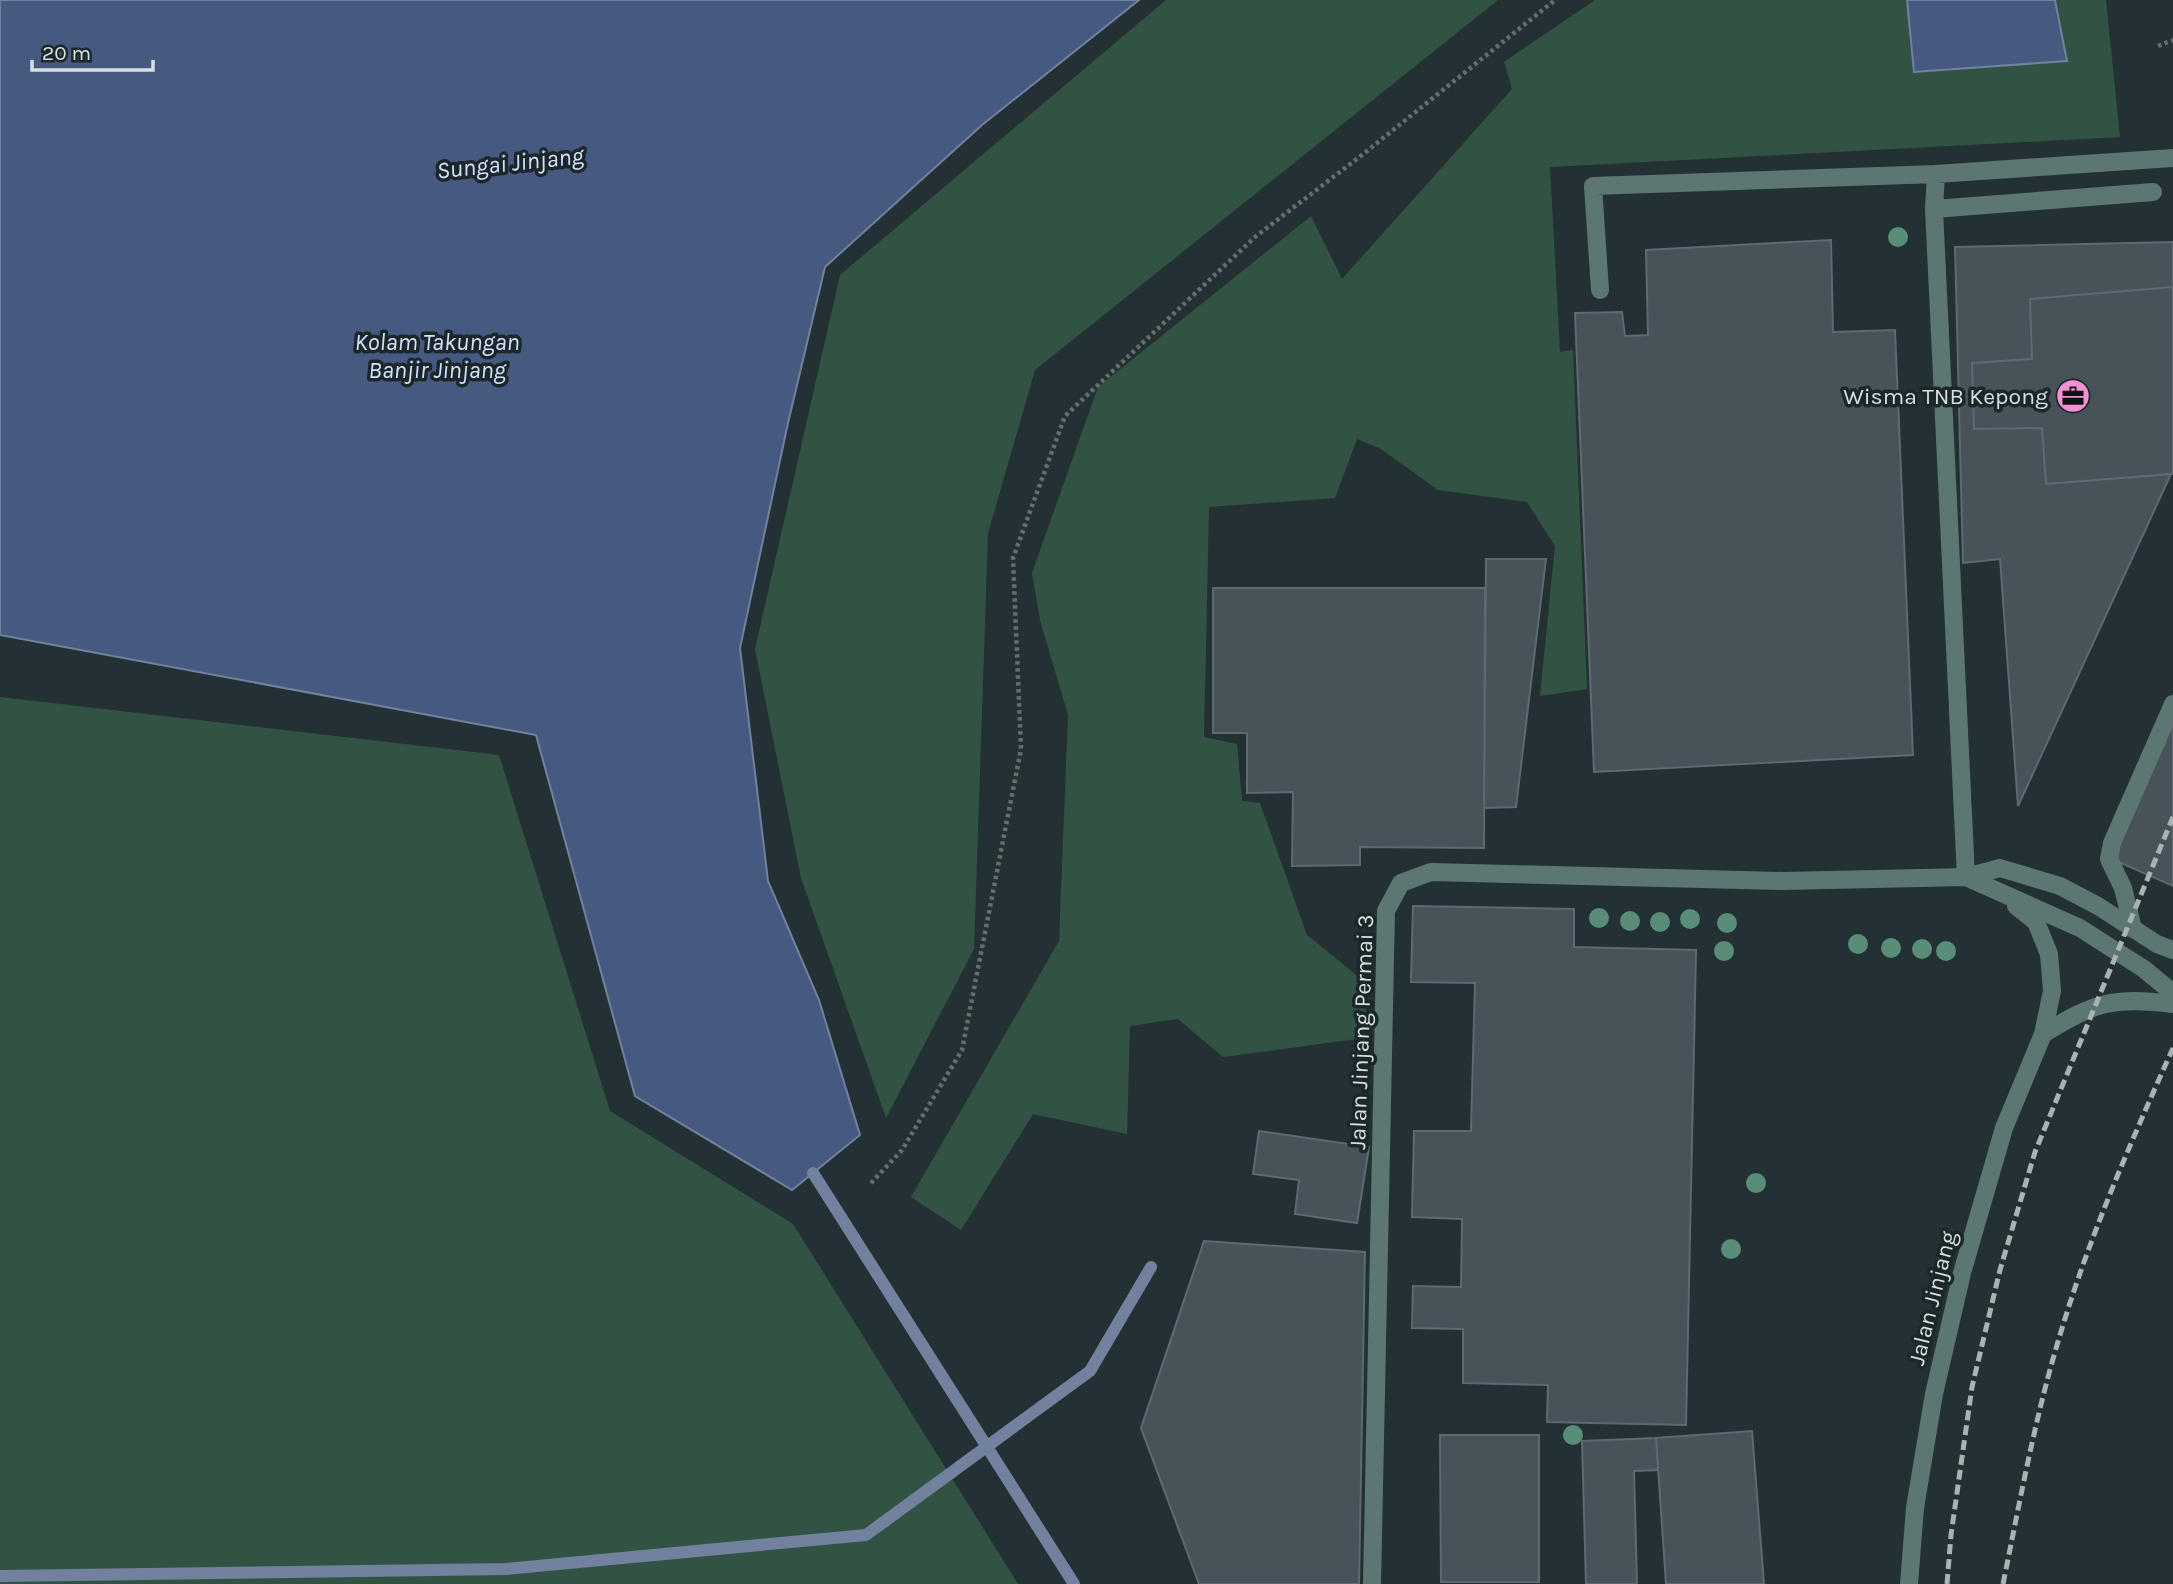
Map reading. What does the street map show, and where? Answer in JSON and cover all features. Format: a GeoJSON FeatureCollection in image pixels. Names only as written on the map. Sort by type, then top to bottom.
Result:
{"type":"FeatureCollection","features":[{"type":"Feature","properties":{"kind":"street"},"geometry":{"type":"LineString","coordinates":[[1600,290],[1593,186],[1936,174],[2173,158]]}},
{"type":"Feature","properties":{"kind":"street"},"geometry":{"type":"LineString","coordinates":[[1936,174],[1934,209],[1966,877]]}},
{"type":"Feature","properties":{"kind":"street"},"geometry":{"type":"LineString","coordinates":[[1934,209],[2153,192]]}},
{"type":"Feature","properties":{"kind":"street"},"geometry":{"type":"LineString","coordinates":[[2133,929],[2123,888],[2109,859],[2112,843],[2173,704]]}},
{"type":"Feature","properties":{"kind":"street"},"geometry":{"type":"LineString","coordinates":[[1966,877],[2000,868],[2060,886],[2098,906],[2157,944],[2173,950]]}},
{"type":"Feature","properties":{"kind":"street","name":"Jalan Jinjang Permai 3"},"geometry":{"type":"LineString","coordinates":[[1373,1584],[1386,911],[1401,883],[1432,872],[1783,881],[1966,877]]}},
{"type":"Feature","properties":{"kind":"street"},"geometry":{"type":"LineString","coordinates":[[1966,877],[2080,928],[2144,969],[2173,993]]}},
{"type":"Feature","properties":{"kind":"street","name":"Jalan Jinjang"},"geometry":{"type":"LineString","coordinates":[[1909,1584],[1914,1508],[1934,1394],[1962,1273],[2004,1128],[2043,1034],[2052,991],[2049,954],[2036,922],[2001,892]]}},
{"type":"Feature","properties":{"kind":"street"},"geometry":{"type":"LineString","coordinates":[[2043,1034],[2073,1016],[2109,1002],[2137,999],[2173,1004]]}},
{"type":"Feature","properties":{"kind":"path"},"geometry":{"type":"LineString","coordinates":[[871,1183],[902,1150],[962,1050],[1021,749],[1013,558],[1065,416],[1255,237],[1555,0]]}},
{"type":"Feature","properties":{"kind":"path"},"geometry":{"type":"LineString","coordinates":[[2158,46],[2173,40]]}},
{"type":"Feature","properties":{"kind":"green space"},"geometry":{"type":"Polygon","coordinates":[[[1166,0],[1498,0],[1035,370],[988,533],[974,949],[886,1118],[801,878],[755,649],[840,275],[1166,0]]]}},
{"type":"Feature","properties":{"kind":"green space"},"geometry":{"type":"Polygon","coordinates":[[[1595,0],[2106,0],[2120,137],[1550,167],[1560,352],[1573,350],[1587,689],[1540,696],[1555,546],[1527,502],[1438,490],[1381,449],[1357,439],[1335,498],[1209,507],[1204,737],[1237,744],[1242,801],[1260,803],[1307,935],[1360,978],[1371,1037],[1223,1057],[1178,1019],[1130,1026],[1127,1134],[1033,1114],[961,1230],[911,1197],[1059,941],[1068,715],[1040,620],[1032,573],[1098,387],[1311,216],[1342,279],[1512,89],[1504,62],[1595,0]]]}},
{"type":"Feature","properties":{"kind":"green space"},"geometry":{"type":"Polygon","coordinates":[[[0,697],[499,755],[610,1111],[793,1224],[1018,1584],[0,1584],[0,697]]]}},
{"type":"Feature","properties":{"kind":"water","name":"Kolam Takungan Banjir Jinjang"},"geometry":{"type":"Polygon","coordinates":[[[0,0],[1139,0],[982,125],[825,267],[788,423],[740,648],[768,881],[819,1000],[860,1135],[792,1190],[635,1096],[536,735],[0,635],[0,0]]]}},
{"type":"Feature","properties":{"kind":"water"},"geometry":{"type":"Polygon","coordinates":[[[1907,0],[2055,0],[2067,61],[1914,72],[1907,0]]]}},
{"type":"Feature","properties":{"kind":"building"},"geometry":{"type":"Polygon","coordinates":[[[1831,240],[1833,332],[1895,330],[1913,755],[1594,772],[1575,313],[1622,312],[1625,336],[1648,335],[1646,250],[1831,240]]]}},
{"type":"Feature","properties":{"kind":"building"},"geometry":{"type":"Polygon","coordinates":[[[2173,242],[2173,287],[2030,299],[2032,359],[1972,363],[1974,429],[2042,428],[2046,484],[2171,474],[2018,806],[2000,559],[1963,563],[1955,247],[2173,242]]]}},
{"type":"Feature","properties":{"kind":"building","name":"Wisma TNB Kepong"},"geometry":{"type":"Polygon","coordinates":[[[2173,287],[2173,474],[2046,484],[2042,428],[1974,429],[1972,363],[2032,359],[2030,299],[2173,287]]]}},
{"type":"Feature","properties":{"kind":"building"},"geometry":{"type":"Polygon","coordinates":[[[1486,559],[1546,559],[1516,807],[1484,808],[1486,559]]]}},
{"type":"Feature","properties":{"kind":"building"},"geometry":{"type":"Polygon","coordinates":[[[1213,588],[1485,588],[1484,848],[1360,847],[1360,865],[1292,866],[1293,792],[1247,793],[1247,733],[1213,733],[1213,588]]]}},
{"type":"Feature","properties":{"kind":"building"},"geometry":{"type":"Polygon","coordinates":[[[2173,720],[2173,886],[2112,859],[2173,720]]]}},
{"type":"Feature","properties":{"kind":"building"},"geometry":{"type":"Polygon","coordinates":[[[1413,906],[1574,909],[1574,947],[1696,950],[1686,1425],[1547,1422],[1548,1385],[1463,1383],[1463,1329],[1412,1328],[1413,1286],[1461,1287],[1462,1219],[1412,1217],[1414,1131],[1471,1131],[1475,983],[1411,982],[1413,906]]]}},
{"type":"Feature","properties":{"kind":"building"},"geometry":{"type":"Polygon","coordinates":[[[1259,1131],[1369,1147],[1357,1223],[1295,1214],[1299,1180],[1253,1174],[1259,1131]]]}},
{"type":"Feature","properties":{"kind":"building"},"geometry":{"type":"Polygon","coordinates":[[[1204,1241],[1365,1252],[1359,1584],[1199,1584],[1141,1428],[1204,1241]]]}},
{"type":"Feature","properties":{"kind":"building"},"geometry":{"type":"Polygon","coordinates":[[[1752,1431],[1764,1584],[1666,1584],[1656,1438],[1752,1431]]]}},
{"type":"Feature","properties":{"kind":"building"},"geometry":{"type":"Polygon","coordinates":[[[1440,1435],[1539,1435],[1539,1582],[1441,1582],[1440,1435]]]}},
{"type":"Feature","properties":{"kind":"building"},"geometry":{"type":"Polygon","coordinates":[[[1656,1438],[1658,1470],[1634,1471],[1637,1584],[1586,1584],[1582,1441],[1656,1438]]]}},
{"type":"Feature","properties":{"kind":"waterway"},"geometry":{"type":"LineString","coordinates":[[813,1173],[1074,1584]]}},
{"type":"Feature","properties":{"kind":"waterway"},"geometry":{"type":"LineString","coordinates":[[0,1576],[506,1569],[866,1535],[1090,1371],[1151,1267]]}},
{"type":"Feature","properties":{"kind":"railway"},"geometry":{"type":"LineString","coordinates":[[1947,1584],[1951,1535],[1972,1387],[2000,1270],[2035,1152],[2173,817]]}},
{"type":"Feature","properties":{"kind":"railway"},"geometry":{"type":"LineString","coordinates":[[2003,1584],[2035,1428],[2071,1298],[2112,1190],[2173,1048]]}},
{"type":"Feature","properties":{"kind":"place","name":"Wisma TNB Kepong"},"geometry":{"type":"Point","coordinates":[2073,396]}},
{"type":"Feature","properties":{"kind":"water label","name":"Sungai Jinjang"},"geometry":{"type":"Point","coordinates":[510,163]}}]}
